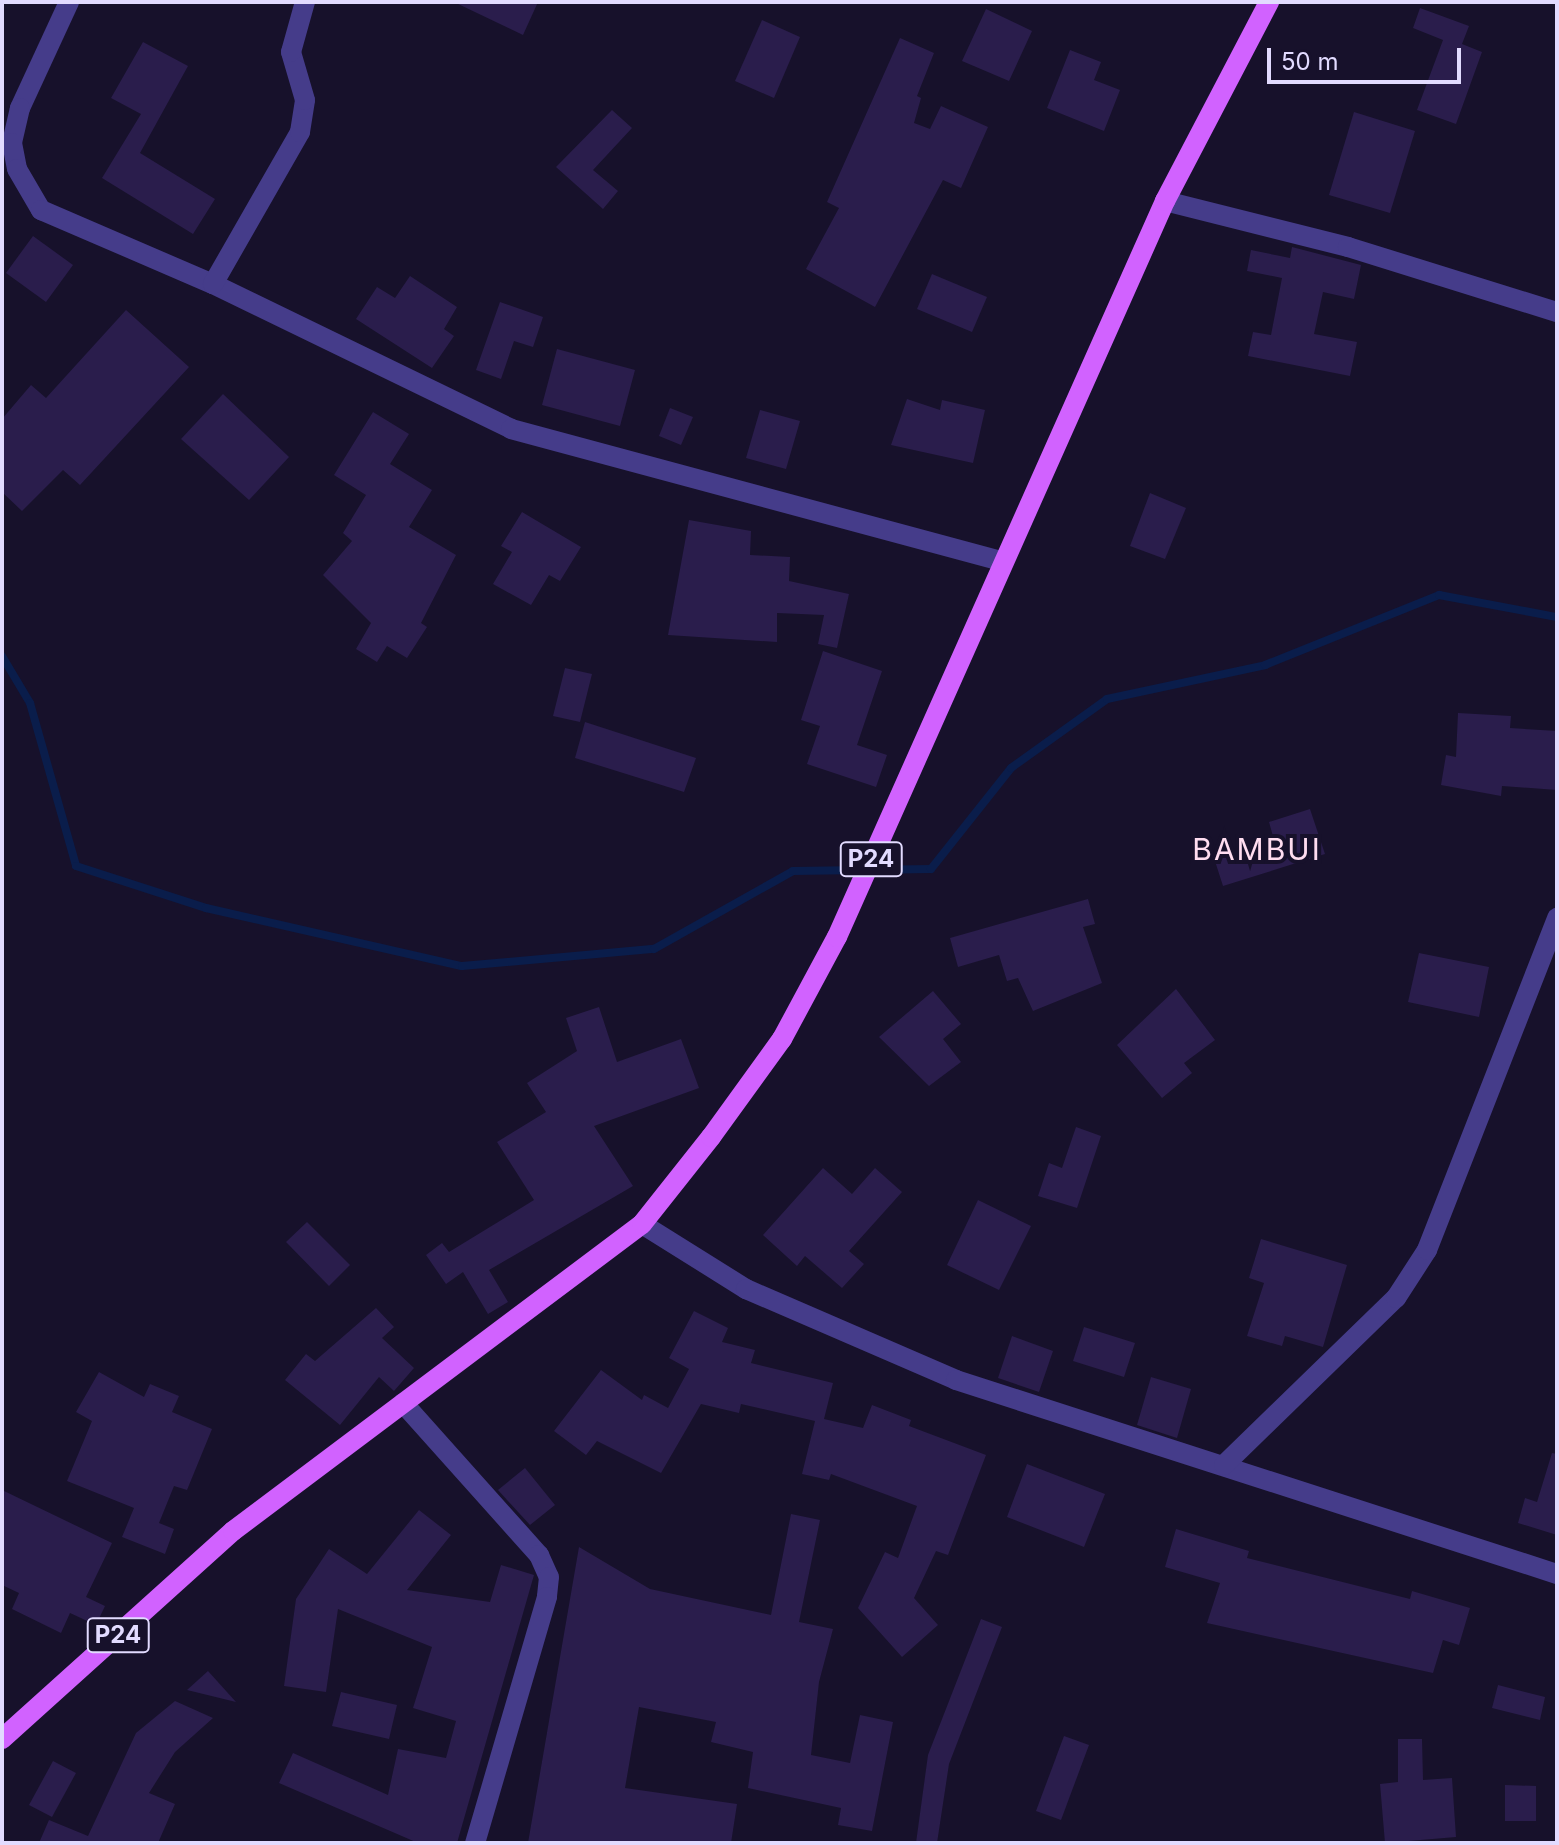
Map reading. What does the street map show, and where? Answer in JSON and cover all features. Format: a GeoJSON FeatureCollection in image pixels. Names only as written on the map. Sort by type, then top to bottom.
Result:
{"type":"FeatureCollection","features":[{"type":"Feature","properties":{"kind":"main road","name":"P24"},"geometry":{"type":"LineString","coordinates":[[2,1739],[233,1531],[642,1224],[711,1137],[796,1014],[837,937],[1001,561],[1165,201],[1269,2]]}},
{"type":"Feature","properties":{"kind":"street"},"geometry":{"type":"LineString","coordinates":[[69,2],[20,108],[12,143],[17,169],[41,210],[213,284],[511,429],[1001,561]]}},
{"type":"Feature","properties":{"kind":"street"},"geometry":{"type":"LineString","coordinates":[[213,284],[300,132],[305,100],[291,52],[305,2]]}},
{"type":"Feature","properties":{"kind":"street"},"geometry":{"type":"LineString","coordinates":[[1165,201],[1348,247],[1557,312]]}},
{"type":"Feature","properties":{"kind":"street"},"geometry":{"type":"LineString","coordinates":[[1224,1465],[1396,1298],[1427,1250],[1557,918]]}},
{"type":"Feature","properties":{"kind":"street"},"geometry":{"type":"LineString","coordinates":[[642,1224],[746,1289],[956,1380],[1557,1574]]}},
{"type":"Feature","properties":{"kind":"street"},"geometry":{"type":"LineString","coordinates":[[403,1403],[539,1555],[549,1577],[475,1843]]}},
{"type":"Feature","properties":{"kind":"building"},"geometry":{"type":"Polygon","coordinates":[[[454,2],[538,2],[523,35],[454,2]]]}},
{"type":"Feature","properties":{"kind":"building"},"geometry":{"type":"Polygon","coordinates":[[[1420,8],[1469,26],[1462,44],[1482,52],[1456,124],[1417,110],[1443,40],[1413,28],[1420,8]]]}},
{"type":"Feature","properties":{"kind":"building"},"geometry":{"type":"Polygon","coordinates":[[[986,9],[1032,31],[1009,81],[962,61],[986,9]]]}},
{"type":"Feature","properties":{"kind":"building"},"geometry":{"type":"Polygon","coordinates":[[[762,20],[800,37],[774,98],[735,81],[762,20]]]}},
{"type":"Feature","properties":{"kind":"building"},"geometry":{"type":"Polygon","coordinates":[[[900,38],[934,53],[917,96],[921,98],[914,123],[930,129],[941,106],[988,127],[961,188],[943,180],[875,307],[806,269],[839,208],[827,202],[900,38]]]}},
{"type":"Feature","properties":{"kind":"building"},"geometry":{"type":"Polygon","coordinates":[[[143,42],[188,66],[140,153],[215,199],[193,234],[102,178],[141,114],[111,98],[143,42]]]}},
{"type":"Feature","properties":{"kind":"building"},"geometry":{"type":"Polygon","coordinates":[[[1070,50],[1101,62],[1094,80],[1120,90],[1104,131],[1047,108],[1070,50]]]}},
{"type":"Feature","properties":{"kind":"building"},"geometry":{"type":"Polygon","coordinates":[[[612,110],[632,128],[593,170],[618,191],[603,209],[556,167],[612,110]]]}},
{"type":"Feature","properties":{"kind":"building"},"geometry":{"type":"Polygon","coordinates":[[[1354,112],[1415,131],[1390,213],[1329,195],[1354,112]]]}},
{"type":"Feature","properties":{"kind":"building"},"geometry":{"type":"Polygon","coordinates":[[[33,236],[73,265],[46,302],[6,273],[33,236]]]}},
{"type":"Feature","properties":{"kind":"building"},"geometry":{"type":"Polygon","coordinates":[[[1292,247],[1361,265],[1354,299],[1323,292],[1314,334],[1357,342],[1350,376],[1248,356],[1253,332],[1271,335],[1282,278],[1247,271],[1251,250],[1290,258],[1292,247]]]}},
{"type":"Feature","properties":{"kind":"building"},"geometry":{"type":"Polygon","coordinates":[[[932,274],[987,297],[972,332],[917,309],[932,274]]]}},
{"type":"Feature","properties":{"kind":"building"},"geometry":{"type":"Polygon","coordinates":[[[410,276],[457,307],[444,329],[454,336],[432,368],[356,319],[377,287],[395,298],[410,276]]]}},
{"type":"Feature","properties":{"kind":"building"},"geometry":{"type":"Polygon","coordinates":[[[500,302],[543,317],[533,347],[514,341],[501,379],[476,370],[500,302]]]}},
{"type":"Feature","properties":{"kind":"building"},"geometry":{"type":"Polygon","coordinates":[[[126,310],[189,367],[80,485],[63,470],[22,511],[2,492],[2,419],[31,385],[46,398],[126,310]]]}},
{"type":"Feature","properties":{"kind":"building"},"geometry":{"type":"Polygon","coordinates":[[[557,349],[635,370],[620,426],[542,405],[557,349]]]}},
{"type":"Feature","properties":{"kind":"building"},"geometry":{"type":"Polygon","coordinates":[[[223,394],[289,457],[249,500],[181,439],[223,394]]]}},
{"type":"Feature","properties":{"kind":"building"},"geometry":{"type":"Polygon","coordinates":[[[907,399],[940,410],[942,400],[985,410],[973,463],[891,445],[907,399]]]}},
{"type":"Feature","properties":{"kind":"building"},"geometry":{"type":"Polygon","coordinates":[[[670,408],[693,417],[681,445],[659,436],[670,408]]]}},
{"type":"Feature","properties":{"kind":"building"},"geometry":{"type":"Polygon","coordinates":[[[760,410],[800,421],[786,469],[746,458],[760,410]]]}},
{"type":"Feature","properties":{"kind":"building"},"geometry":{"type":"Polygon","coordinates":[[[373,412],[409,434],[390,464],[432,490],[409,527],[456,555],[421,623],[427,627],[407,658],[387,646],[377,662],[356,649],[371,623],[323,575],[352,541],[343,533],[366,495],[334,475],[373,412]]]}},
{"type":"Feature","properties":{"kind":"building"},"geometry":{"type":"Polygon","coordinates":[[[1150,493],[1186,508],[1165,559],[1130,546],[1150,493]]]}},
{"type":"Feature","properties":{"kind":"building"},"geometry":{"type":"Polygon","coordinates":[[[522,512],[581,547],[560,581],[549,575],[531,605],[493,584],[512,552],[501,546],[522,512]]]}},
{"type":"Feature","properties":{"kind":"building"},"geometry":{"type":"Polygon","coordinates":[[[689,520],[751,531],[750,555],[790,557],[789,581],[849,594],[837,648],[818,644],[824,615],[777,613],[777,642],[668,635],[689,520]]]}},
{"type":"Feature","properties":{"kind":"building"},"geometry":{"type":"Polygon","coordinates":[[[823,651],[882,671],[857,745],[887,755],[876,787],[807,764],[820,726],[801,720],[823,651]]]}},
{"type":"Feature","properties":{"kind":"building"},"geometry":{"type":"Polygon","coordinates":[[[565,668],[592,674],[580,722],[553,716],[565,668]]]}},
{"type":"Feature","properties":{"kind":"building"},"geometry":{"type":"Polygon","coordinates":[[[1458,713],[1511,716],[1510,728],[1557,731],[1557,790],[1502,786],[1501,796],[1441,785],[1446,755],[1456,757],[1458,713]]]}},
{"type":"Feature","properties":{"kind":"building"},"geometry":{"type":"Polygon","coordinates":[[[585,722],[696,758],[684,792],[575,758],[585,722]]]}},
{"type":"Feature","properties":{"kind":"building"},"geometry":{"type":"Polygon","coordinates":[[[1310,809],[1325,854],[1223,886],[1214,858],[1274,840],[1269,822],[1310,809]]]}},
{"type":"Feature","properties":{"kind":"building"},"geometry":{"type":"Polygon","coordinates":[[[1088,899],[1095,924],[1083,927],[1102,983],[1033,1011],[1018,978],[1007,981],[999,955],[958,967],[950,938],[1088,899]]]}},
{"type":"Feature","properties":{"kind":"building"},"geometry":{"type":"Polygon","coordinates":[[[1419,953],[1489,967],[1479,1017],[1408,1002],[1419,953]]]}},
{"type":"Feature","properties":{"kind":"building"},"geometry":{"type":"Polygon","coordinates":[[[1176,989],[1215,1040],[1184,1063],[1192,1073],[1162,1098],[1117,1045],[1176,989]]]}},
{"type":"Feature","properties":{"kind":"building"},"geometry":{"type":"Polygon","coordinates":[[[933,991],[961,1024],[943,1039],[961,1062],[929,1086],[879,1037],[933,991]]]}},
{"type":"Feature","properties":{"kind":"building"},"geometry":{"type":"Polygon","coordinates":[[[599,1007],[617,1062],[681,1039],[699,1088],[594,1126],[633,1186],[489,1270],[508,1302],[488,1314],[463,1272],[446,1284],[426,1255],[442,1243],[449,1252],[534,1200],[497,1142],[546,1112],[527,1083],[577,1051],[566,1018],[599,1007]]]}},
{"type":"Feature","properties":{"kind":"building"},"geometry":{"type":"Polygon","coordinates":[[[1076,1127],[1101,1136],[1077,1208],[1038,1196],[1049,1163],[1062,1168],[1076,1127]]]}},
{"type":"Feature","properties":{"kind":"building"},"geometry":{"type":"Polygon","coordinates":[[[823,1168],[852,1194],[875,1168],[902,1192],[849,1251],[864,1264],[842,1288],[805,1256],[797,1266],[763,1235],[823,1168]]]}},
{"type":"Feature","properties":{"kind":"building"},"geometry":{"type":"Polygon","coordinates":[[[978,1200],[1031,1226],[999,1290],[947,1265],[978,1200]]]}},
{"type":"Feature","properties":{"kind":"building"},"geometry":{"type":"Polygon","coordinates":[[[307,1222],[350,1265],[329,1286],[286,1242],[307,1222]]]}},
{"type":"Feature","properties":{"kind":"building"},"geometry":{"type":"Polygon","coordinates":[[[1261,1239],[1347,1265],[1323,1347],[1285,1336],[1282,1346],[1247,1336],[1264,1283],[1249,1278],[1261,1239]]]}},
{"type":"Feature","properties":{"kind":"building"},"geometry":{"type":"Polygon","coordinates":[[[376,1308],[394,1327],[382,1338],[414,1368],[394,1391],[379,1377],[340,1425],[285,1380],[306,1354],[315,1361],[376,1308]]]}},
{"type":"Feature","properties":{"kind":"building"},"geometry":{"type":"Polygon","coordinates":[[[694,1311],[728,1328],[722,1342],[755,1350],[751,1363],[833,1383],[824,1419],[863,1428],[872,1405],[911,1420],[909,1426],[986,1455],[948,1555],[936,1551],[914,1598],[938,1625],[902,1657],[858,1608],[885,1552],[898,1558],[917,1506],[831,1474],[829,1480],[802,1474],[815,1421],[741,1404],[739,1413],[701,1404],[661,1473],[597,1441],[586,1455],[554,1431],[601,1370],[642,1400],[644,1395],[668,1408],[689,1369],[669,1358],[694,1311]]]}},
{"type":"Feature","properties":{"kind":"building"},"geometry":{"type":"Polygon","coordinates":[[[1084,1327],[1135,1343],[1124,1377],[1073,1361],[1084,1327]]]}},
{"type":"Feature","properties":{"kind":"building"},"geometry":{"type":"Polygon","coordinates":[[[1012,1336],[1053,1351],[1039,1392],[998,1378],[1012,1336]]]}},
{"type":"Feature","properties":{"kind":"building"},"geometry":{"type":"Polygon","coordinates":[[[99,1372],[144,1397],[150,1384],[179,1396],[172,1412],[212,1429],[187,1490],[174,1486],[159,1523],[174,1529],[165,1554],[122,1537],[134,1508],[67,1481],[92,1421],[76,1412],[99,1372]]]}},
{"type":"Feature","properties":{"kind":"building"},"geometry":{"type":"Polygon","coordinates":[[[1151,1377],[1191,1389],[1177,1438],[1137,1425],[1151,1377]]]}},
{"type":"Feature","properties":{"kind":"building"},"geometry":{"type":"Polygon","coordinates":[[[1552,1453],[1557,1454],[1557,1535],[1518,1523],[1525,1498],[1537,1502],[1552,1453]]]}},
{"type":"Feature","properties":{"kind":"building"},"geometry":{"type":"Polygon","coordinates":[[[1027,1464],[1105,1494],[1084,1547],[1007,1517],[1027,1464]]]}},
{"type":"Feature","properties":{"kind":"building"},"geometry":{"type":"Polygon","coordinates":[[[525,1468],[555,1505],[530,1525],[498,1490],[525,1468]]]}},
{"type":"Feature","properties":{"kind":"building"},"geometry":{"type":"Polygon","coordinates":[[[2,1490],[112,1543],[86,1597],[105,1606],[96,1625],[70,1613],[61,1633],[12,1609],[19,1593],[2,1585],[2,1490]]]}},
{"type":"Feature","properties":{"kind":"building"},"geometry":{"type":"Polygon","coordinates":[[[419,1510],[451,1535],[407,1590],[490,1602],[501,1565],[534,1575],[457,1843],[418,1843],[279,1783],[293,1753],[388,1795],[398,1749],[446,1758],[456,1721],[413,1708],[432,1647],[338,1609],[326,1692],[284,1686],[296,1599],[329,1549],[367,1574],[419,1510]]]}},
{"type":"Feature","properties":{"kind":"building"},"geometry":{"type":"Polygon","coordinates":[[[791,1514],[820,1520],[799,1622],[833,1629],[819,1682],[811,1755],[850,1763],[860,1715],[893,1722],[872,1831],[838,1825],[841,1808],[748,1788],[753,1752],[711,1742],[716,1722],[639,1707],[625,1788],[737,1804],[731,1843],[528,1843],[579,1547],[650,1589],[771,1615],[791,1514]]]}},
{"type":"Feature","properties":{"kind":"building"},"geometry":{"type":"Polygon","coordinates":[[[1176,1529],[1249,1551],[1247,1558],[1410,1599],[1412,1591],[1470,1608],[1459,1645],[1443,1640],[1433,1673],[1207,1623],[1220,1583],[1165,1567],[1176,1529]]]}},
{"type":"Feature","properties":{"kind":"building"},"geometry":{"type":"Polygon","coordinates":[[[981,1619],[1002,1627],[949,1764],[937,1843],[916,1843],[928,1755],[981,1619]]]}},
{"type":"Feature","properties":{"kind":"building"},"geometry":{"type":"Polygon","coordinates":[[[208,1671],[236,1702],[187,1690],[208,1671]]]}},
{"type":"Feature","properties":{"kind":"building"},"geometry":{"type":"Polygon","coordinates":[[[1498,1685],[1545,1697],[1540,1720],[1492,1708],[1498,1685]]]}},
{"type":"Feature","properties":{"kind":"building"},"geometry":{"type":"Polygon","coordinates":[[[341,1692],[397,1705],[389,1739],[332,1726],[341,1692]]]}},
{"type":"Feature","properties":{"kind":"building"},"geometry":{"type":"Polygon","coordinates":[[[175,1701],[213,1718],[175,1752],[149,1793],[175,1804],[158,1843],[39,1843],[49,1820],[88,1836],[136,1733],[175,1701]]]}},
{"type":"Feature","properties":{"kind":"building"},"geometry":{"type":"Polygon","coordinates":[[[1064,1736],[1089,1745],[1061,1820],[1036,1811],[1064,1736]]]}},
{"type":"Feature","properties":{"kind":"building"},"geometry":{"type":"Polygon","coordinates":[[[1398,1739],[1422,1739],[1423,1780],[1452,1778],[1456,1837],[1385,1843],[1380,1784],[1398,1782],[1398,1739]]]}},
{"type":"Feature","properties":{"kind":"building"},"geometry":{"type":"Polygon","coordinates":[[[53,1761],[76,1773],[52,1817],[29,1805],[53,1761]]]}},
{"type":"Feature","properties":{"kind":"building"},"geometry":{"type":"Polygon","coordinates":[[[1505,1785],[1536,1786],[1536,1821],[1505,1821],[1505,1785]]]}},
{"type":"Feature","properties":{"kind":"waterway"},"geometry":{"type":"LineString","coordinates":[[2,656],[30,703],[76,866],[206,908],[462,966],[654,949],[793,871],[931,869],[1011,768],[1107,699],[1265,665],[1439,595],[1557,617]]}},
{"type":"Feature","properties":{"kind":"district","name":"BAMBUI"},"geometry":{"type":"Point","coordinates":[1257,849]}}]}
